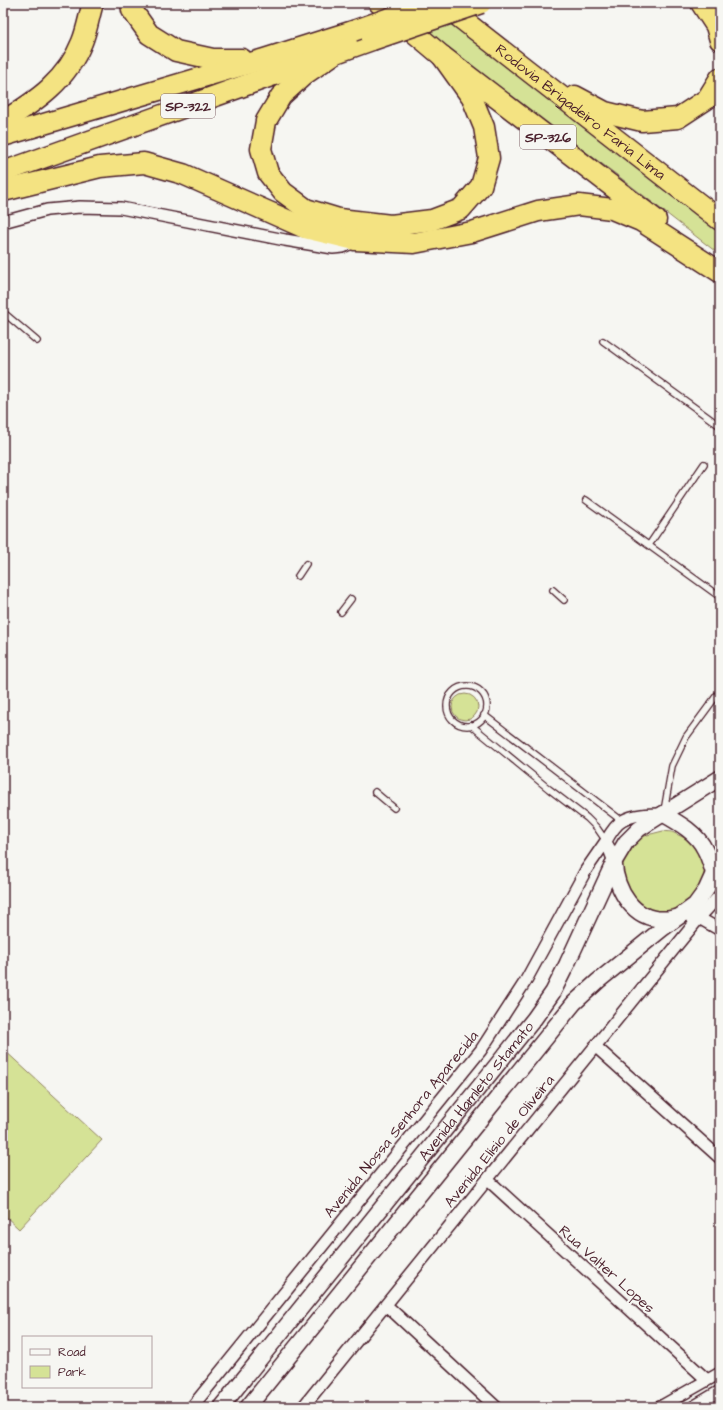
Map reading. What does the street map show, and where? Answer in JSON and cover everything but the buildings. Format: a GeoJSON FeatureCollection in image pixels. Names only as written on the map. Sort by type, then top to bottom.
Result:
{"type":"FeatureCollection","features":[{"type":"Feature","properties":{"kind":"highway"},"geometry":{"type":"LineString","coordinates":[[3,121],[36,100],[63,76],[82,42],[93,3]]}},
{"type":"Feature","properties":{"kind":"highway"},"geometry":{"type":"LineString","coordinates":[[131,3],[132,10],[149,34],[176,50],[213,59],[264,59]]}},
{"type":"Feature","properties":{"kind":"highway","name":"SP-326"},"geometry":{"type":"LineString","coordinates":[[379,3],[442,56],[720,270]]}},
{"type":"Feature","properties":{"kind":"highway","name":"SP-322"},"geometry":{"type":"LineString","coordinates":[[3,136],[264,59],[353,31],[432,3]]}},
{"type":"Feature","properties":{"kind":"highway","name":"Rodovia Brigadeiro Faria Lima"},"geometry":{"type":"LineString","coordinates":[[441,3],[720,220]]}},
{"type":"Feature","properties":{"kind":"highway","name":"SP-322"},"geometry":{"type":"LineString","coordinates":[[3,172],[372,40],[482,3]]}},
{"type":"Feature","properties":{"kind":"highway"},"geometry":{"type":"LineString","coordinates":[[701,3],[716,26],[720,40]]}},
{"type":"Feature","properties":{"kind":"highway"},"geometry":{"type":"LineString","coordinates":[[334,54],[305,74],[281,96],[266,121],[261,149],[268,173],[283,192],[306,209],[339,219],[391,225],[432,220],[461,209],[482,186],[489,158],[484,127],[472,98],[442,56]]}},
{"type":"Feature","properties":{"kind":"highway"},"geometry":{"type":"LineString","coordinates":[[524,68],[605,112],[642,121],[678,118],[707,99],[720,78]]}},
{"type":"Feature","properties":{"kind":"highway"},"geometry":{"type":"LineString","coordinates":[[3,191],[100,167],[144,163],[183,174],[305,228],[355,240],[414,243],[472,232],[538,211],[579,205],[612,209],[641,221],[720,270]]}},
{"type":"Feature","properties":{"kind":"main road","name":"Avenida Hamleto Stamato"},"geometry":{"type":"LineString","coordinates":[[221,1407],[546,1002],[568,964],[614,862],[626,842],[639,829],[720,778]]}},
{"type":"Feature","properties":{"kind":"main road"},"geometry":{"type":"LineString","coordinates":[[663,814],[687,829],[697,838],[705,849],[714,874]]}},
{"type":"Feature","properties":{"kind":"main road","name":"Avenida Hamleto Stamato"},"geometry":{"type":"LineString","coordinates":[[248,1407],[574,1003],[598,981],[679,916],[695,905],[706,890],[720,859]]}},
{"type":"Feature","properties":{"kind":"main road"},"geometry":{"type":"LineString","coordinates":[[614,862],[619,888],[627,901],[638,911],[651,918],[665,919],[679,916]]}},
{"type":"Feature","properties":{"kind":"street"},"geometry":{"type":"LineString","coordinates":[[3,222],[54,210],[80,207],[121,208],[333,248],[349,245],[355,240]]}},
{"type":"Feature","properties":{"kind":"street"},"geometry":{"type":"LineString","coordinates":[[622,821],[644,814],[663,814]]}},
{"type":"Feature","properties":{"kind":"street","name":"Avenida Nossa Senhora Aparecida"},"geometry":{"type":"LineString","coordinates":[[192,1407],[481,1050],[525,982],[586,870],[606,840],[622,821]]}},
{"type":"Feature","properties":{"kind":"street"},"geometry":{"type":"LineString","coordinates":[[606,840],[614,862]]}},
{"type":"Feature","properties":{"kind":"street"},"geometry":{"type":"LineString","coordinates":[[714,874],[719,898]]}},
{"type":"Feature","properties":{"kind":"street","name":"Avenida Elísio de Oliveira"},"geometry":{"type":"LineString","coordinates":[[305,1406],[699,918],[719,898]]}},
{"type":"Feature","properties":{"kind":"street"},"geometry":{"type":"LineString","coordinates":[[679,916],[699,918],[720,930]]}},
{"type":"Feature","properties":{"kind":"street"},"geometry":{"type":"LineString","coordinates":[[596,1046],[720,1158]]}},
{"type":"Feature","properties":{"kind":"street","name":"Rua Valter Lopes"},"geometry":{"type":"LineString","coordinates":[[488,1180],[707,1380]]}},
{"type":"Feature","properties":{"kind":"street"},"geometry":{"type":"LineString","coordinates":[[386,1305],[496,1407]]}},
{"type":"Feature","properties":{"kind":"street"},"geometry":{"type":"LineString","coordinates":[[660,1407],[720,1373]]}},
{"type":"Feature","properties":{"kind":"street"},"geometry":{"type":"LineString","coordinates":[[693,1407],[720,1391]]}},
{"type":"Feature","properties":{"kind":"lane"},"geometry":{"type":"LineString","coordinates":[[3,312],[36,341]]}},
{"type":"Feature","properties":{"kind":"lane"},"geometry":{"type":"LineString","coordinates":[[603,341],[720,426]]}},
{"type":"Feature","properties":{"kind":"lane"},"geometry":{"type":"LineString","coordinates":[[649,546],[704,464]]}},
{"type":"Feature","properties":{"kind":"lane"},"geometry":{"type":"LineString","coordinates":[[586,500],[720,597]]}},
{"type":"Feature","properties":{"kind":"lane"},"geometry":{"type":"LineString","coordinates":[[298,576],[306,564]]}},
{"type":"Feature","properties":{"kind":"lane"},"geometry":{"type":"LineString","coordinates":[[553,590],[564,600]]}},
{"type":"Feature","properties":{"kind":"lane"},"geometry":{"type":"LineString","coordinates":[[341,612],[351,599]]}},
{"type":"Feature","properties":{"kind":"lane"},"geometry":{"type":"LineString","coordinates":[[472,686],[479,690],[485,697],[486,703],[484,715],[481,720],[471,725],[456,722],[450,716],[447,706],[450,696],[458,688],[472,686]]}},
{"type":"Feature","properties":{"kind":"lane"},"geometry":{"type":"LineString","coordinates":[[663,814],[672,766],[686,737],[720,691]]}},
{"type":"Feature","properties":{"kind":"lane"},"geometry":{"type":"LineString","coordinates":[[484,715],[622,821]]}},
{"type":"Feature","properties":{"kind":"lane"},"geometry":{"type":"LineString","coordinates":[[471,725],[587,818],[606,840]]}},
{"type":"Feature","properties":{"kind":"lane"},"geometry":{"type":"LineString","coordinates":[[375,792],[394,808]]}},
{"type":"Feature","properties":{"kind":"green space"},"geometry":{"type":"Polygon","coordinates":[[[394,3],[429,3],[720,225],[720,255],[617,175],[467,64],[394,3]]]}},
{"type":"Feature","properties":{"kind":"green space"},"geometry":{"type":"Polygon","coordinates":[[[465,694],[474,698],[478,707],[474,716],[465,720],[456,716],[452,707],[456,698],[465,694]]]}},
{"type":"Feature","properties":{"kind":"green space"},"geometry":{"type":"Polygon","coordinates":[[[663,831],[672,832],[687,839],[694,845],[702,860],[704,868],[704,877],[694,900],[667,914],[638,907],[627,896],[621,865],[627,851],[639,839],[647,835],[663,831]]]}},
{"type":"Feature","properties":{"kind":"green space"},"geometry":{"type":"Polygon","coordinates":[[[3,1049],[102,1140],[19,1229],[3,1214],[3,1049]]]}}]}
